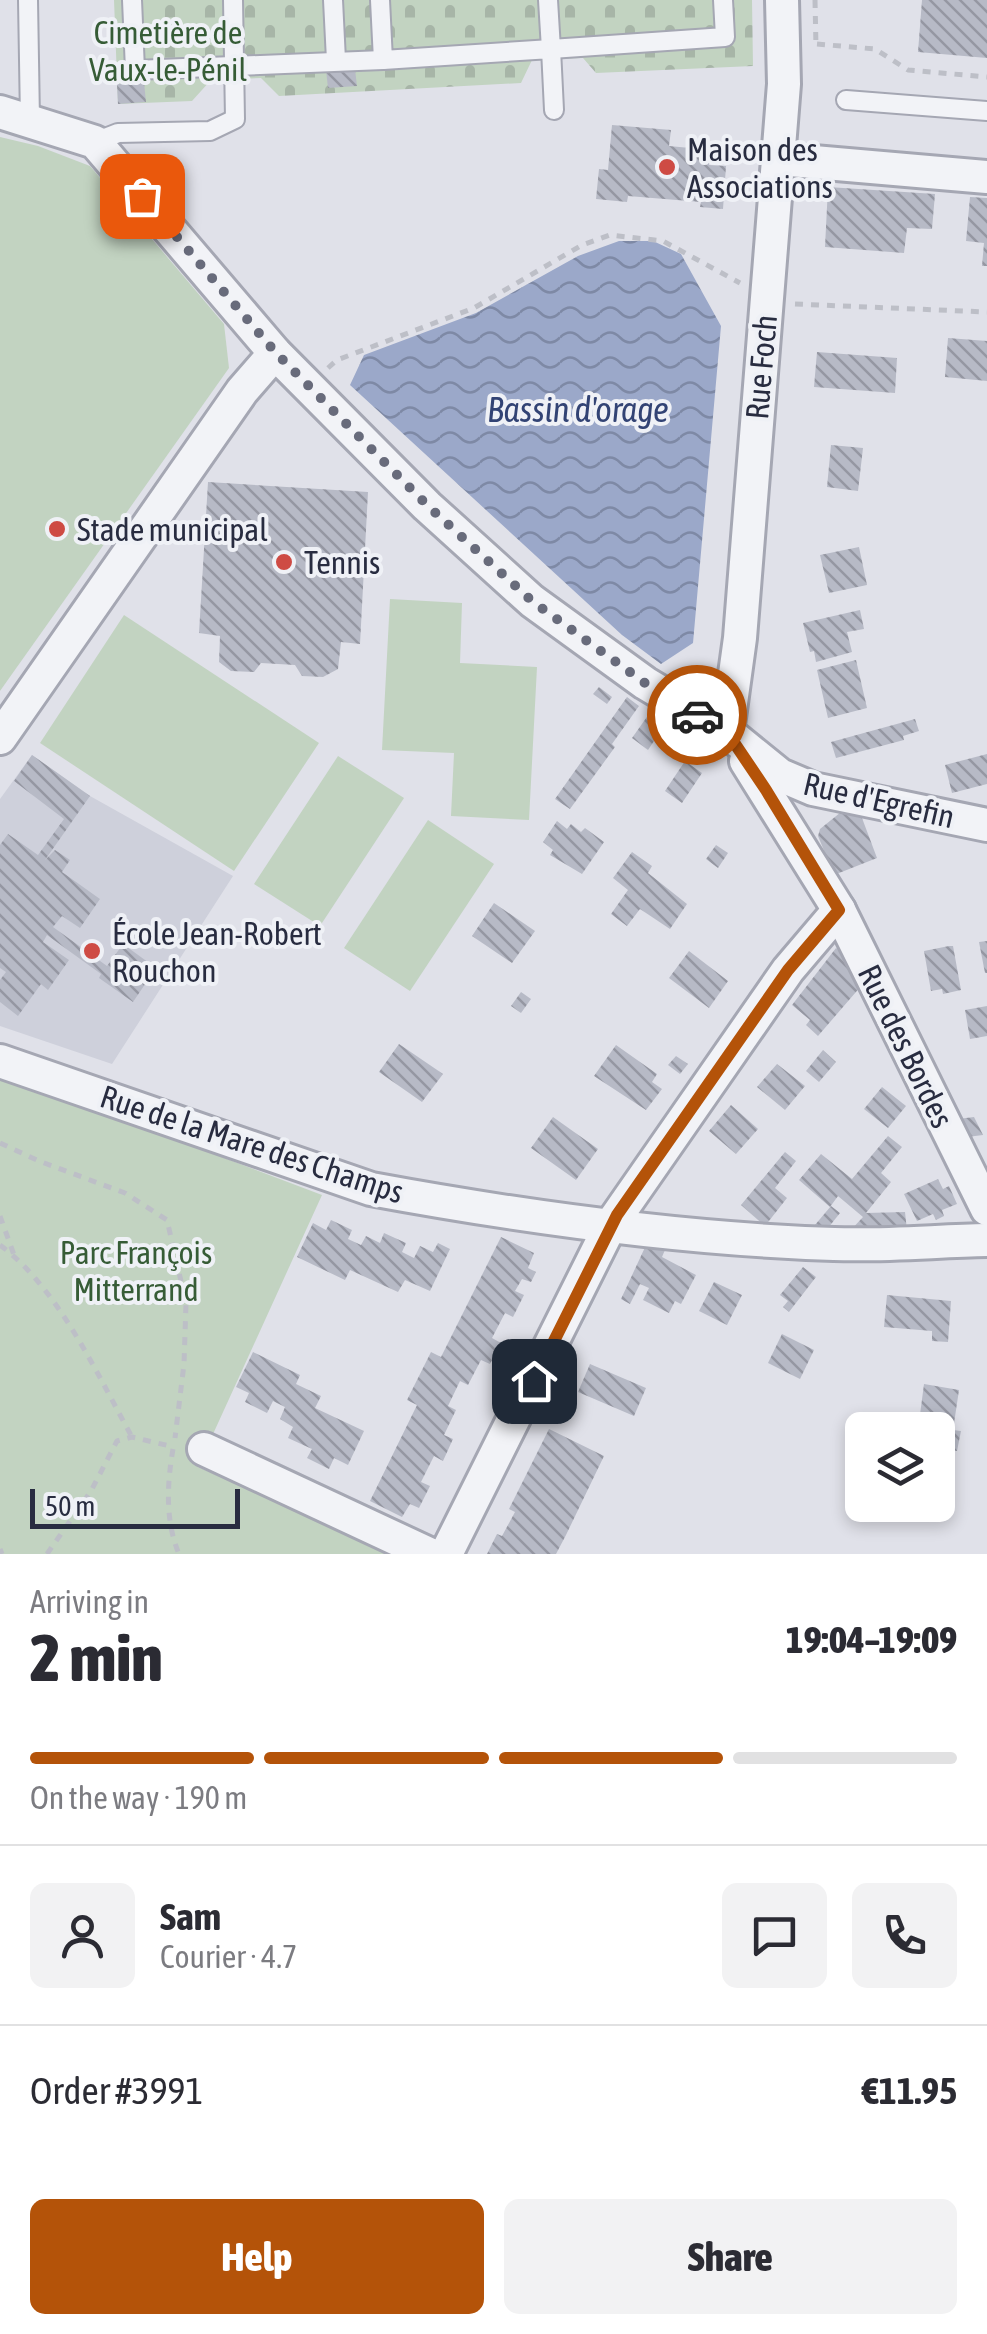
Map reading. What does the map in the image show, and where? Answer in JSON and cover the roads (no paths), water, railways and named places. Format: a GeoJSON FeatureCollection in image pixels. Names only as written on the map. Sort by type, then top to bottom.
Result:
{"type":"FeatureCollection","features":[{"type":"Feature","properties":{"kind":"street","name":"Rue Foch"},"geometry":{"type":"LineString","coordinates":[[727,732],[740,638],[779,159],[784,84],[782,0]]}},
{"type":"Feature","properties":{"kind":"street"},"geometry":{"type":"LineString","coordinates":[[15,116],[96,142]]}},
{"type":"Feature","properties":{"kind":"street","name":"Rue d'Egrefin"},"geometry":{"type":"LineString","coordinates":[[96,142],[307,386],[428,506],[532,601],[645,683],[727,732],[780,775],[812,789],[987,824]]}},
{"type":"Feature","properties":{"kind":"street"},"geometry":{"type":"LineString","coordinates":[[779,159],[987,177]]}},
{"type":"Feature","properties":{"kind":"street"},"geometry":{"type":"LineString","coordinates":[[0,738],[242,391],[276,353]]}},
{"type":"Feature","properties":{"kind":"street","name":"Rue des Bordes"},"geometry":{"type":"LineString","coordinates":[[727,732],[839,910],[987,1208]]}},
{"type":"Feature","properties":{"kind":"street"},"geometry":{"type":"LineString","coordinates":[[446,1554],[610,1226],[788,970],[839,910]]}},
{"type":"Feature","properties":{"kind":"street","name":"Rue de la Mare des Champs"},"geometry":{"type":"LineString","coordinates":[[0,1061],[371,1189],[610,1226],[836,1244],[987,1240]]}},
{"type":"Feature","properties":{"kind":"street"},"geometry":{"type":"LineString","coordinates":[[189,1448],[429,1554]]}},
{"type":"Feature","properties":{"kind":"lane"},"geometry":{"type":"LineString","coordinates":[[15,116],[28,0]]}},
{"type":"Feature","properties":{"kind":"lane"},"geometry":{"type":"LineString","coordinates":[[132,0],[135,70],[383,60],[725,37],[723,0]]}},
{"type":"Feature","properties":{"kind":"lane"},"geometry":{"type":"LineString","coordinates":[[96,142],[118,134],[210,131],[235,118],[232,0]]}},
{"type":"Feature","properties":{"kind":"lane"},"geometry":{"type":"LineString","coordinates":[[333,0],[336,60]]}},
{"type":"Feature","properties":{"kind":"lane"},"geometry":{"type":"LineString","coordinates":[[380,0],[383,60]]}},
{"type":"Feature","properties":{"kind":"lane"},"geometry":{"type":"LineString","coordinates":[[548,0],[554,110]]}},
{"type":"Feature","properties":{"kind":"lane"},"geometry":{"type":"LineString","coordinates":[[846,100],[987,111]]}},
{"type":"Feature","properties":{"kind":"water","name":"Bassin d'orage"},"geometry":{"type":"Polygon","coordinates":[[[619,241],[653,241],[681,254],[721,326],[693,643],[661,664],[622,635],[350,385],[364,355],[476,313],[578,256],[619,241]]]}},
{"type":"Feature","properties":{"kind":"place","name":"Maison des Associations"},"geometry":{"type":"Point","coordinates":[667,167]}},
{"type":"Feature","properties":{"kind":"place","name":"Stade municipal"},"geometry":{"type":"Point","coordinates":[57,529]}},
{"type":"Feature","properties":{"kind":"place","name":"Tennis"},"geometry":{"type":"Point","coordinates":[284,562]}},
{"type":"Feature","properties":{"kind":"place","name":"École Jean-Robert Rouchon"},"geometry":{"type":"Point","coordinates":[92,951]}},
{"type":"Feature","properties":{"kind":"park label","name":"Cimetière de Vaux-le-Pénil"},"geometry":{"type":"Point","coordinates":[168,50]}},
{"type":"Feature","properties":{"kind":"park label","name":"Parc François Mitterrand"},"geometry":{"type":"Point","coordinates":[136,1270]}}]}
